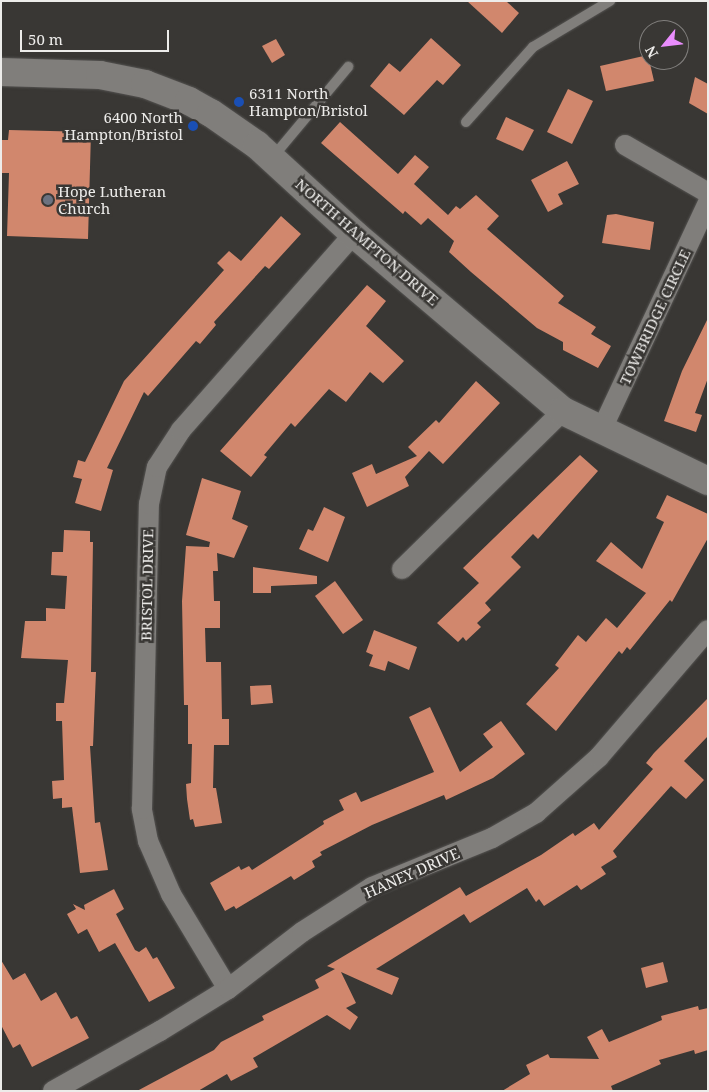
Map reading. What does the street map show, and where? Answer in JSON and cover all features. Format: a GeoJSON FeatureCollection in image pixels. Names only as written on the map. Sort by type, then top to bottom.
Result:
{"type":"FeatureCollection","features":[{"type":"Feature","properties":{"kind":"street","name":"NORTH HAMPTON DRIVE"},"geometry":{"type":"LineString","coordinates":[[1,72],[100,75],[145,84],[190,101],[210,113],[271,158],[354,234],[562,411],[708,481]]}},
{"type":"Feature","properties":{"kind":"street"},"geometry":{"type":"LineString","coordinates":[[626,145],[708,193]]}},
{"type":"Feature","properties":{"kind":"street","name":"TOWBRIDGE CIRCLE"},"geometry":{"type":"LineString","coordinates":[[602,431],[708,203]]}},
{"type":"Feature","properties":{"kind":"street","name":"BRISTOL DRIVE"},"geometry":{"type":"LineString","coordinates":[[228,989],[171,894],[148,841],[142,808],[149,504],[157,467],[182,430],[354,234]]}},
{"type":"Feature","properties":{"kind":"street"},"geometry":{"type":"LineString","coordinates":[[402,569],[562,411]]}},
{"type":"Feature","properties":{"kind":"street","name":"HANEY DRIVE"},"geometry":{"type":"LineString","coordinates":[[53,1091],[160,1031],[228,989],[302,932],[372,887],[492,838],[536,813],[599,757],[708,630]]}},
{"type":"Feature","properties":{"kind":"lane"},"geometry":{"type":"LineString","coordinates":[[466,122],[533,47],[610,1]]}},
{"type":"Feature","properties":{"kind":"lane"},"geometry":{"type":"LineString","coordinates":[[271,158],[348,68]]}},
{"type":"Feature","properties":{"kind":"building"},"geometry":{"type":"Polygon","coordinates":[[[467,1],[506,1],[519,13],[502,33],[467,1]]]}},
{"type":"Feature","properties":{"kind":"building"},"geometry":{"type":"Polygon","coordinates":[[[431,38],[461,65],[443,85],[437,80],[404,115],[370,86],[389,63],[400,72],[431,38]]]}},
{"type":"Feature","properties":{"kind":"building"},"geometry":{"type":"Polygon","coordinates":[[[276,39],[285,55],[272,63],[262,46],[276,39]]]}},
{"type":"Feature","properties":{"kind":"building"},"geometry":{"type":"Polygon","coordinates":[[[639,57],[639,70],[651,70],[654,81],[606,91],[600,66],[639,57]]]}},
{"type":"Feature","properties":{"kind":"building"},"geometry":{"type":"Polygon","coordinates":[[[695,77],[708,84],[708,114],[689,103],[695,77]]]}},
{"type":"Feature","properties":{"kind":"building"},"geometry":{"type":"Polygon","coordinates":[[[568,89],[593,101],[572,144],[547,132],[568,89]]]}},
{"type":"Feature","properties":{"kind":"building"},"geometry":{"type":"Polygon","coordinates":[[[506,117],[534,130],[523,151],[496,139],[506,117]]]}},
{"type":"Feature","properties":{"kind":"building"},"geometry":{"type":"Polygon","coordinates":[[[340,122],[398,174],[415,155],[429,167],[414,184],[448,215],[456,206],[460,209],[476,195],[499,216],[487,229],[564,296],[558,303],[596,327],[591,334],[611,346],[598,368],[563,350],[563,342],[537,328],[471,272],[449,252],[454,241],[428,218],[421,225],[405,211],[403,214],[321,143],[340,122]]]}},
{"type":"Feature","properties":{"kind":"building","name":"Hope Lutheran Church"},"geometry":{"type":"Polygon","coordinates":[[[9,130],[91,132],[88,239],[7,236],[9,173],[1,173],[1,140],[8,140],[9,130]]]}},
{"type":"Feature","properties":{"kind":"building"},"geometry":{"type":"Polygon","coordinates":[[[567,161],[579,184],[558,194],[563,204],[548,212],[531,180],[567,161]]]}},
{"type":"Feature","properties":{"kind":"building"},"geometry":{"type":"Polygon","coordinates":[[[616,214],[654,222],[650,250],[602,243],[607,215],[616,214]]]}},
{"type":"Feature","properties":{"kind":"building"},"geometry":{"type":"Polygon","coordinates":[[[281,216],[301,234],[269,269],[265,266],[214,322],[216,325],[200,344],[196,341],[148,396],[144,392],[107,468],[113,470],[101,511],[75,503],[82,479],[73,477],[78,460],[85,462],[124,381],[224,270],[217,263],[229,251],[241,261],[281,216]]]}},
{"type":"Feature","properties":{"kind":"building"},"geometry":{"type":"Polygon","coordinates":[[[367,285],[386,301],[366,326],[404,361],[383,383],[370,372],[346,402],[329,389],[295,427],[291,423],[264,455],[267,457],[251,477],[220,451],[367,285]]]}},
{"type":"Feature","properties":{"kind":"building"},"geometry":{"type":"Polygon","coordinates":[[[708,318],[708,378],[695,413],[702,415],[696,432],[664,421],[682,371],[708,318]]]}},
{"type":"Feature","properties":{"kind":"building"},"geometry":{"type":"Polygon","coordinates":[[[476,381],[500,403],[443,464],[429,451],[405,477],[409,486],[367,507],[352,473],[372,464],[376,474],[417,456],[408,447],[436,420],[439,423],[476,381]]]}},
{"type":"Feature","properties":{"kind":"building"},"geometry":{"type":"Polygon","coordinates":[[[580,455],[598,471],[538,539],[533,534],[511,557],[521,567],[485,603],[491,610],[477,623],[481,627],[466,641],[463,637],[458,642],[437,623],[479,583],[463,568],[580,455]]]}},
{"type":"Feature","properties":{"kind":"building"},"geometry":{"type":"Polygon","coordinates":[[[202,478],[241,491],[232,519],[248,526],[234,558],[217,553],[218,571],[213,571],[214,601],[220,601],[220,628],[205,628],[206,662],[221,662],[222,719],[229,719],[229,745],[214,745],[213,788],[216,788],[222,823],[195,827],[193,819],[190,820],[186,784],[191,783],[192,744],[188,744],[188,705],[184,705],[182,601],[186,546],[209,547],[210,542],[186,535],[202,478]]]}},
{"type":"Feature","properties":{"kind":"building"},"geometry":{"type":"Polygon","coordinates":[[[667,495],[708,514],[708,538],[672,602],[670,600],[630,650],[627,647],[622,654],[619,651],[556,731],[526,704],[559,668],[555,665],[578,635],[586,642],[606,618],[617,628],[646,593],[596,561],[611,542],[642,569],[664,522],[656,518],[667,495]]]}},
{"type":"Feature","properties":{"kind":"building"},"geometry":{"type":"Polygon","coordinates":[[[324,507],[345,517],[328,562],[299,549],[308,529],[313,531],[324,507]]]}},
{"type":"Feature","properties":{"kind":"building"},"geometry":{"type":"Polygon","coordinates":[[[64,530],[90,531],[90,542],[93,542],[91,672],[96,672],[93,746],[90,746],[95,823],[100,822],[108,870],[80,873],[72,807],[62,808],[62,798],[53,799],[52,781],[64,780],[62,721],[56,721],[56,703],[64,703],[68,660],[21,658],[25,621],[46,621],[46,608],[65,609],[67,576],[51,575],[52,552],[63,552],[64,530]]]}},
{"type":"Feature","properties":{"kind":"building"},"geometry":{"type":"Polygon","coordinates":[[[253,567],[317,576],[317,584],[271,586],[271,593],[253,593],[253,567]]]}},
{"type":"Feature","properties":{"kind":"building"},"geometry":{"type":"Polygon","coordinates":[[[335,581],[363,620],[343,634],[315,596],[335,581]]]}},
{"type":"Feature","properties":{"kind":"building"},"geometry":{"type":"Polygon","coordinates":[[[374,630],[417,647],[409,670],[388,661],[385,671],[369,666],[373,655],[366,652],[374,630]]]}},
{"type":"Feature","properties":{"kind":"building"},"geometry":{"type":"Polygon","coordinates":[[[271,685],[273,703],[251,705],[250,686],[271,685]]]}},
{"type":"Feature","properties":{"kind":"building"},"geometry":{"type":"Polygon","coordinates":[[[708,698],[708,736],[684,761],[704,780],[686,799],[671,786],[613,851],[617,857],[601,867],[606,874],[581,890],[577,885],[544,906],[539,899],[536,902],[527,888],[470,923],[464,914],[376,969],[399,978],[392,995],[341,972],[356,1003],[346,1008],[358,1017],[350,1030],[327,1015],[253,1058],[258,1067],[231,1081],[227,1074],[198,1091],[137,1091],[214,1050],[221,1042],[264,1020],[262,1016],[319,988],[315,980],[335,969],[327,966],[460,887],[466,896],[541,855],[573,833],[575,836],[594,823],[599,830],[653,769],[646,763],[654,753],[708,698]]]}},
{"type":"Feature","properties":{"kind":"building"},"geometry":{"type":"Polygon","coordinates":[[[430,707],[460,772],[493,747],[483,734],[501,721],[525,754],[493,778],[446,800],[444,795],[372,825],[320,852],[322,855],[312,861],[315,867],[294,880],[291,876],[236,909],[234,906],[225,911],[210,883],[239,866],[241,870],[249,866],[252,870],[324,824],[323,821],[344,810],[339,800],[356,792],[361,802],[434,772],[409,717],[430,707]]]}},
{"type":"Feature","properties":{"kind":"building"},"geometry":{"type":"Polygon","coordinates":[[[114,889],[124,909],[116,914],[135,950],[139,952],[146,947],[153,959],[157,957],[175,988],[149,1002],[115,943],[99,952],[87,929],[78,934],[67,914],[76,909],[73,904],[85,910],[84,905],[114,889]]]}},
{"type":"Feature","properties":{"kind":"building"},"geometry":{"type":"Polygon","coordinates":[[[1,960],[13,980],[25,973],[41,1001],[56,992],[71,1019],[77,1016],[89,1038],[32,1067],[20,1044],[13,1048],[1,1025],[1,960]]]}},
{"type":"Feature","properties":{"kind":"building"},"geometry":{"type":"Polygon","coordinates":[[[663,962],[668,982],[646,988],[641,968],[663,962]]]}},
{"type":"Feature","properties":{"kind":"building"},"geometry":{"type":"Polygon","coordinates":[[[698,1006],[699,1010],[708,1008],[708,1050],[695,1054],[694,1050],[659,1060],[661,1064],[611,1086],[613,1091],[502,1091],[530,1074],[526,1065],[548,1054],[550,1058],[599,1059],[587,1037],[602,1029],[609,1042],[662,1020],[661,1016],[698,1006]]]}},
{"type":"Feature","properties":{"kind":"place","name":"6311 North Hampton/Bristol"},"geometry":{"type":"Point","coordinates":[239,102]}},
{"type":"Feature","properties":{"kind":"place","name":"6400 North Hampton/Bristol"},"geometry":{"type":"Point","coordinates":[193,126]}},
{"type":"Feature","properties":{"kind":"place","name":"Hope Lutheran Church"},"geometry":{"type":"Point","coordinates":[48,200]}}]}
